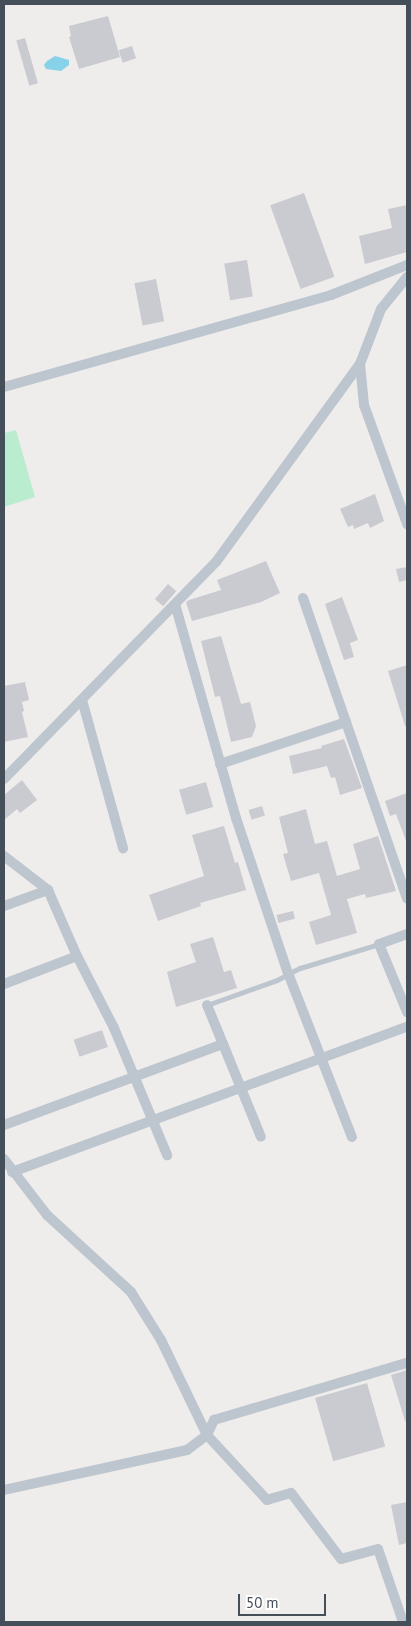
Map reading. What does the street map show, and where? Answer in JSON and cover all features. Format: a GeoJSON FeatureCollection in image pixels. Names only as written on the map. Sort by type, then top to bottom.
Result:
{"type":"FeatureCollection","features":[{"type":"Feature","properties":{"kind":"street"},"geometry":{"type":"LineString","coordinates":[[4,387],[331,295],[407,265]]}},
{"type":"Feature","properties":{"kind":"street"},"geometry":{"type":"LineString","coordinates":[[4,779],[216,562],[360,364],[381,309],[407,277]]}},
{"type":"Feature","properties":{"kind":"street"},"geometry":{"type":"LineString","coordinates":[[360,364],[364,405],[407,524]]}},
{"type":"Feature","properties":{"kind":"street"},"geometry":{"type":"LineString","coordinates":[[303,598],[407,899]]}},
{"type":"Feature","properties":{"kind":"street"},"geometry":{"type":"LineString","coordinates":[[175,604],[220,764],[288,973],[352,1137]]}},
{"type":"Feature","properties":{"kind":"street"},"geometry":{"type":"LineString","coordinates":[[82,700],[123,848]]}},
{"type":"Feature","properties":{"kind":"street"},"geometry":{"type":"LineString","coordinates":[[220,764],[346,722]]}},
{"type":"Feature","properties":{"kind":"street"},"geometry":{"type":"LineString","coordinates":[[4,856],[48,890],[77,956],[114,1028],[133,1079],[167,1155]]}},
{"type":"Feature","properties":{"kind":"street"},"geometry":{"type":"LineString","coordinates":[[4,906],[48,890]]}},
{"type":"Feature","properties":{"kind":"street"},"geometry":{"type":"LineString","coordinates":[[407,934],[379,944],[407,1012]]}},
{"type":"Feature","properties":{"kind":"street"},"geometry":{"type":"LineString","coordinates":[[4,984],[77,956]]}},
{"type":"Feature","properties":{"kind":"street"},"geometry":{"type":"LineString","coordinates":[[207,1006],[261,1137]]}},
{"type":"Feature","properties":{"kind":"street"},"geometry":{"type":"LineString","coordinates":[[12,1172],[407,1027]]}},
{"type":"Feature","properties":{"kind":"street"},"geometry":{"type":"LineString","coordinates":[[4,1126],[223,1044]]}},
{"type":"Feature","properties":{"kind":"street"},"geometry":{"type":"LineString","coordinates":[[4,1159],[12,1172],[47,1215],[131,1292],[161,1340],[207,1435],[267,1500],[291,1493],[341,1559],[378,1549],[403,1622]]}},
{"type":"Feature","properties":{"kind":"street"},"geometry":{"type":"LineString","coordinates":[[4,1490],[187,1450],[207,1435],[214,1420],[407,1363]]}},
{"type":"Feature","properties":{"kind":"lane"},"geometry":{"type":"LineString","coordinates":[[207,1006],[277,980],[288,973],[379,944]]}},
{"type":"Feature","properties":{"kind":"green space"},"geometry":{"type":"Polygon","coordinates":[[[16,430],[35,497],[4,507],[4,433],[16,430]]]}},
{"type":"Feature","properties":{"kind":"water"},"geometry":{"type":"Polygon","coordinates":[[[55,56],[69,60],[69,65],[61,71],[46,69],[44,65],[55,56]]]}},
{"type":"Feature","properties":{"kind":"building"},"geometry":{"type":"Polygon","coordinates":[[[108,16],[120,57],[79,69],[69,37],[71,36],[69,26],[108,16]]]}},
{"type":"Feature","properties":{"kind":"building"},"geometry":{"type":"Polygon","coordinates":[[[25,38],[38,83],[29,86],[16,40],[25,38]]]}},
{"type":"Feature","properties":{"kind":"building"},"geometry":{"type":"Polygon","coordinates":[[[132,46],[136,58],[123,63],[119,50],[132,46]]]}},
{"type":"Feature","properties":{"kind":"building"},"geometry":{"type":"Polygon","coordinates":[[[304,193],[334,277],[301,289],[270,205],[304,193]]]}},
{"type":"Feature","properties":{"kind":"building"},"geometry":{"type":"Polygon","coordinates":[[[407,205],[407,252],[365,264],[359,236],[392,228],[388,209],[407,205]]]}},
{"type":"Feature","properties":{"kind":"building"},"geometry":{"type":"Polygon","coordinates":[[[247,260],[253,297],[230,300],[224,264],[247,260]]]}},
{"type":"Feature","properties":{"kind":"building"},"geometry":{"type":"Polygon","coordinates":[[[156,279],[164,321],[143,325],[134,283],[156,279]]]}},
{"type":"Feature","properties":{"kind":"building"},"geometry":{"type":"Polygon","coordinates":[[[375,494],[384,521],[370,528],[368,523],[354,529],[353,525],[348,527],[340,509],[375,494]]]}},
{"type":"Feature","properties":{"kind":"building"},"geometry":{"type":"Polygon","coordinates":[[[266,561],[280,593],[261,602],[192,621],[186,602],[221,590],[217,580],[266,561]]]}},
{"type":"Feature","properties":{"kind":"building"},"geometry":{"type":"Polygon","coordinates":[[[407,567],[407,580],[399,582],[396,569],[407,567]]]}},
{"type":"Feature","properties":{"kind":"building"},"geometry":{"type":"Polygon","coordinates":[[[168,584],[176,591],[163,606],[155,599],[168,584]]]}},
{"type":"Feature","properties":{"kind":"building"},"geometry":{"type":"Polygon","coordinates":[[[342,597],[358,640],[350,643],[354,657],[344,660],[325,604],[342,597]]]}},
{"type":"Feature","properties":{"kind":"building"},"geometry":{"type":"Polygon","coordinates":[[[221,636],[241,704],[250,702],[256,726],[252,737],[231,742],[220,696],[215,697],[201,641],[221,636]]]}},
{"type":"Feature","properties":{"kind":"building"},"geometry":{"type":"Polygon","coordinates":[[[407,665],[407,726],[405,726],[388,671],[407,665]]]}},
{"type":"Feature","properties":{"kind":"building"},"geometry":{"type":"Polygon","coordinates":[[[25,682],[29,700],[22,702],[24,711],[22,712],[28,737],[4,742],[4,686],[25,682]]]}},
{"type":"Feature","properties":{"kind":"building"},"geometry":{"type":"Polygon","coordinates":[[[344,739],[362,788],[340,795],[335,777],[331,778],[327,766],[293,774],[289,756],[322,748],[321,746],[344,739]]]}},
{"type":"Feature","properties":{"kind":"building"},"geometry":{"type":"Polygon","coordinates":[[[22,780],[37,800],[20,813],[17,809],[4,820],[4,795],[22,780]]]}},
{"type":"Feature","properties":{"kind":"building"},"geometry":{"type":"Polygon","coordinates":[[[206,782],[213,807],[186,815],[179,790],[206,782]]]}},
{"type":"Feature","properties":{"kind":"building"},"geometry":{"type":"Polygon","coordinates":[[[407,793],[406,841],[396,814],[390,816],[385,801],[407,793]]]}},
{"type":"Feature","properties":{"kind":"building"},"geometry":{"type":"Polygon","coordinates":[[[262,806],[265,816],[252,820],[249,810],[262,806]]]}},
{"type":"Feature","properties":{"kind":"building"},"geometry":{"type":"Polygon","coordinates":[[[306,809],[315,844],[327,841],[337,876],[360,869],[353,844],[378,836],[396,891],[366,898],[365,894],[347,899],[357,933],[316,945],[309,922],[331,915],[319,873],[291,881],[283,854],[288,853],[279,817],[306,809]]]}},
{"type":"Feature","properties":{"kind":"building"},"geometry":{"type":"Polygon","coordinates":[[[224,826],[235,863],[238,862],[246,890],[200,903],[201,906],[158,921],[149,895],[204,876],[192,835],[224,826]]]}},
{"type":"Feature","properties":{"kind":"building"},"geometry":{"type":"Polygon","coordinates":[[[293,911],[295,919],[278,923],[277,915],[293,911]]]}},
{"type":"Feature","properties":{"kind":"building"},"geometry":{"type":"Polygon","coordinates":[[[213,937],[224,972],[231,970],[237,988],[176,1007],[167,972],[196,962],[190,944],[213,937]]]}},
{"type":"Feature","properties":{"kind":"building"},"geometry":{"type":"Polygon","coordinates":[[[102,1030],[108,1047],[79,1057],[74,1040],[102,1030]]]}},
{"type":"Feature","properties":{"kind":"building"},"geometry":{"type":"Polygon","coordinates":[[[407,1370],[407,1420],[405,1421],[391,1375],[407,1370]]]}},
{"type":"Feature","properties":{"kind":"building"},"geometry":{"type":"Polygon","coordinates":[[[367,1383],[385,1446],[333,1461],[315,1398],[367,1383]]]}},
{"type":"Feature","properties":{"kind":"building"},"geometry":{"type":"Polygon","coordinates":[[[407,1502],[407,1543],[399,1545],[391,1505],[407,1502]]]}}]}
